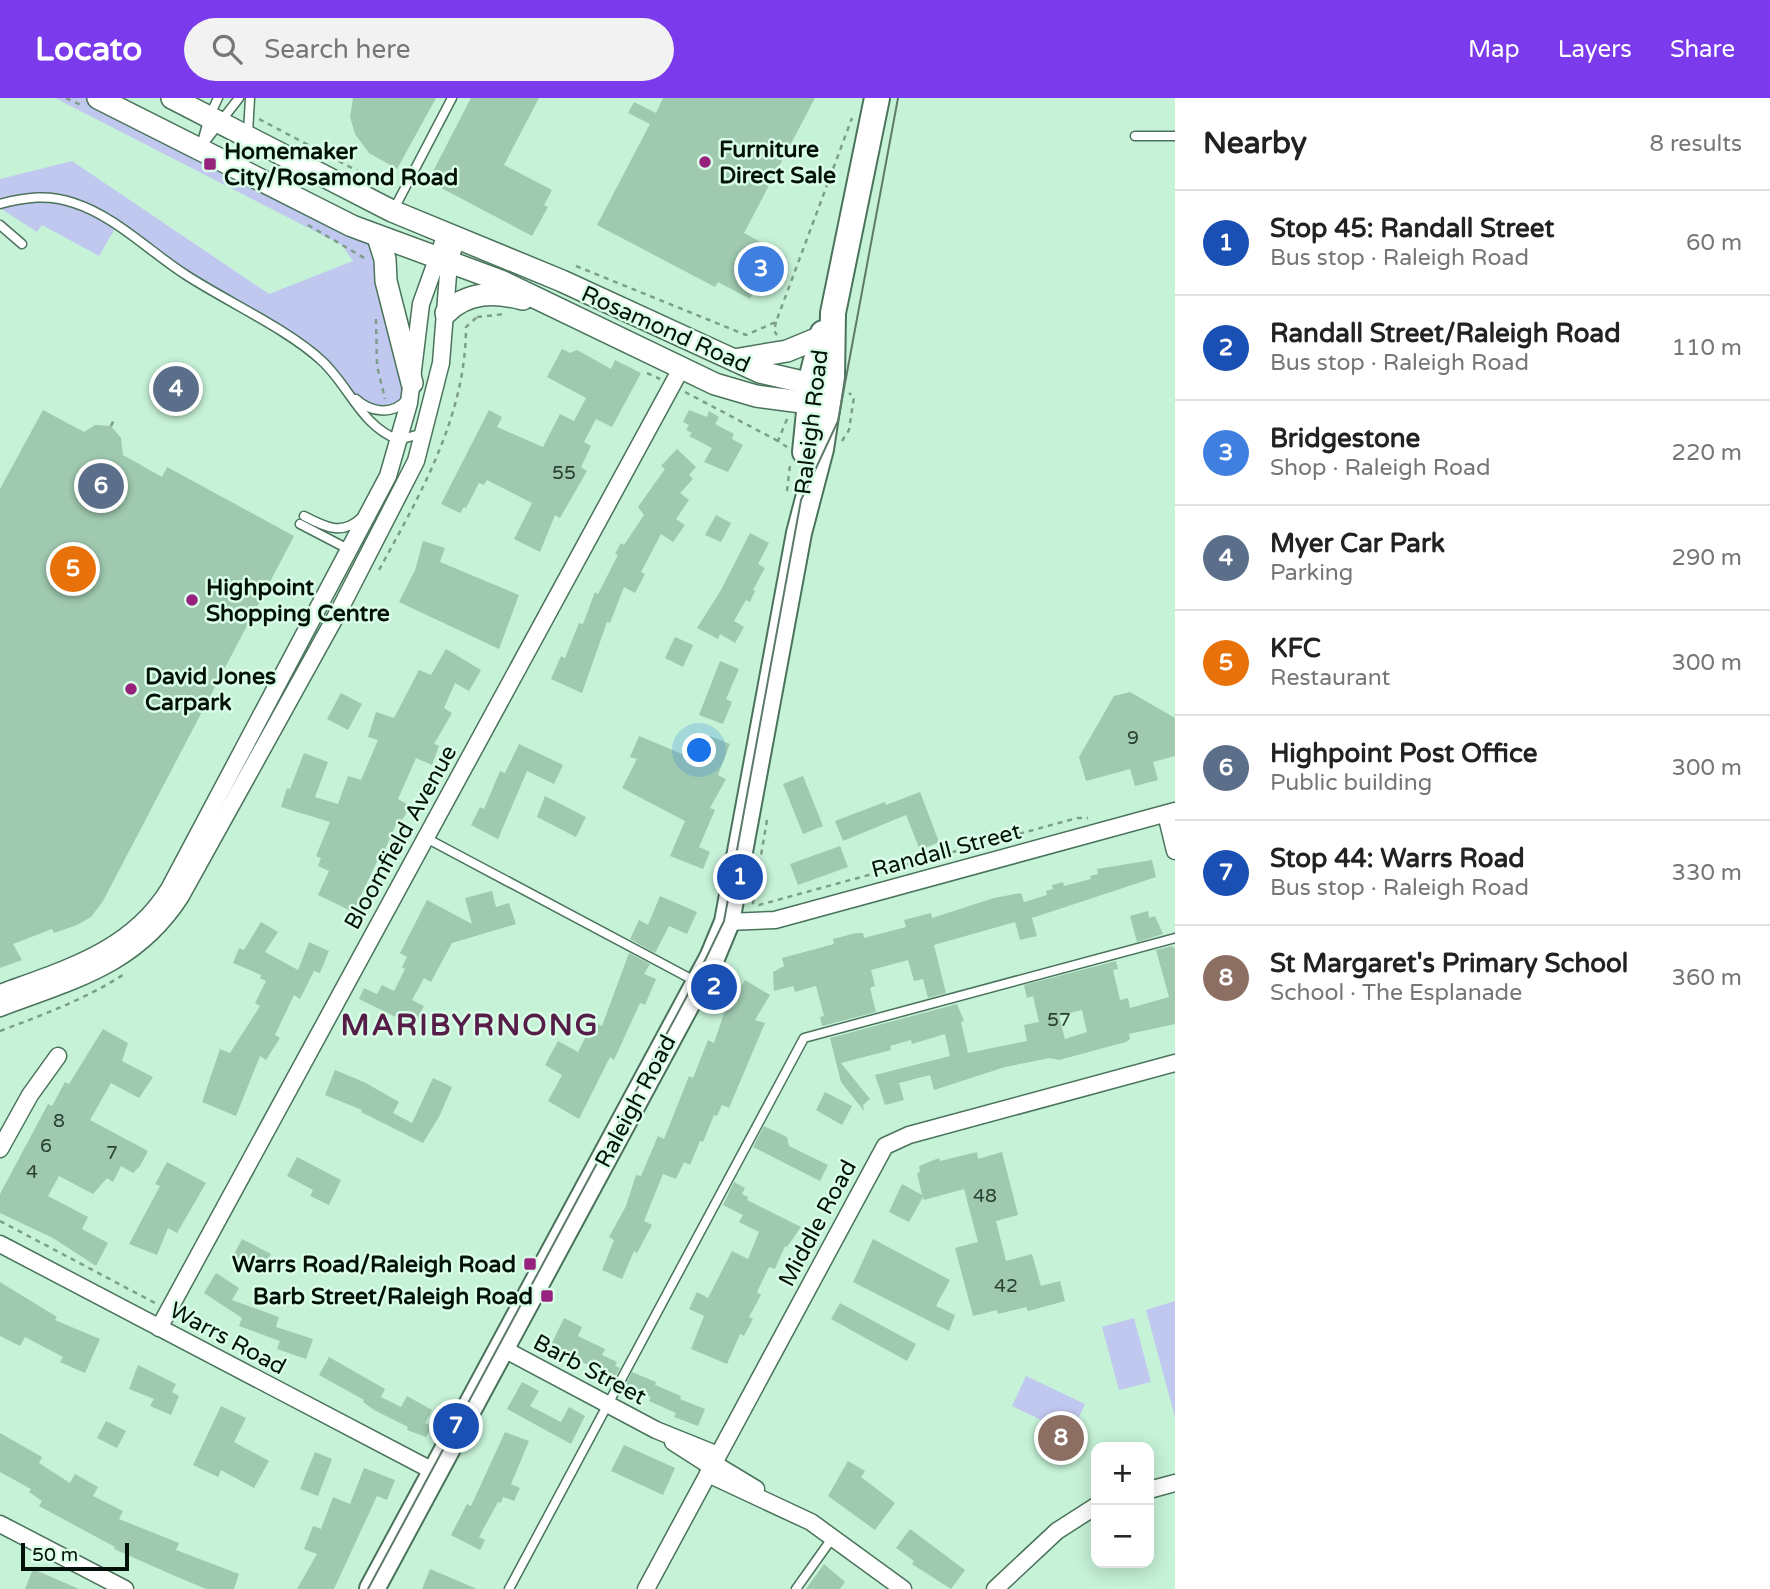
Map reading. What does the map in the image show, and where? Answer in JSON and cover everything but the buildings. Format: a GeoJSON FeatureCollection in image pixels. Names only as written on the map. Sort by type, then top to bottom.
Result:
{"type":"FeatureCollection","features":[{"type":"Feature","properties":{"kind":"main road","name":"Raleigh Road"},"geometry":{"type":"LineString","coordinates":[[372,1589],[698,983],[727,922],[799,533],[833,313],[877,98]]}},
{"type":"Feature","properties":{"kind":"main road","name":"Raleigh Road"},"geometry":{"type":"LineString","coordinates":[[820,394],[821,337],[833,313]]}},
{"type":"Feature","properties":{"kind":"street","name":"Rosamond Road"},"geometry":{"type":"LineString","coordinates":[[98,98],[325,214],[378,237],[501,281],[597,329],[733,390],[820,394]]}},
{"type":"Feature","properties":{"kind":"street","name":"Rosamond Road"},"geometry":{"type":"LineString","coordinates":[[172,98],[216,113],[248,139],[397,203],[452,236],[610,303],[760,372],[792,378],[820,394]]}},
{"type":"Feature","properties":{"kind":"street"},"geometry":{"type":"LineString","coordinates":[[0,1008],[109,966],[145,942],[176,904],[210,827],[388,476],[412,383],[421,304],[452,236]]}},
{"type":"Feature","properties":{"kind":"street"},"geometry":{"type":"LineString","coordinates":[[378,237],[412,383]]}},
{"type":"Feature","properties":{"kind":"street"},"geometry":{"type":"LineString","coordinates":[[0,993],[100,954],[136,929],[160,903],[210,827],[367,558],[416,461],[426,432],[441,363],[446,313],[443,259]]}},
{"type":"Feature","properties":{"kind":"street"},"geometry":{"type":"LineString","coordinates":[[446,313],[463,299],[484,294],[546,304]]}},
{"type":"Feature","properties":{"kind":"street"},"geometry":{"type":"LineString","coordinates":[[597,329],[610,303]]}},
{"type":"Feature","properties":{"kind":"street"},"geometry":{"type":"LineString","coordinates":[[674,363],[677,335]]}},
{"type":"Feature","properties":{"kind":"street"},"geometry":{"type":"LineString","coordinates":[[734,360],[787,351],[821,337]]}},
{"type":"Feature","properties":{"kind":"street","name":"Bloomfield Avenue"},"geometry":{"type":"LineString","coordinates":[[159,1328],[426,838],[674,363]]}},
{"type":"Feature","properties":{"kind":"street"},"geometry":{"type":"LineString","coordinates":[[1170,813],[1175,851]]}},
{"type":"Feature","properties":{"kind":"street","name":"Randall Street"},"geometry":{"type":"LineString","coordinates":[[727,922],[775,920],[1170,813]]}},
{"type":"Feature","properties":{"kind":"street"},"geometry":{"type":"LineString","coordinates":[[0,1149],[30,1095],[58,1056]]}},
{"type":"Feature","properties":{"kind":"street","name":"Middle Road"},"geometry":{"type":"LineString","coordinates":[[646,1589],[875,1162],[890,1142],[1175,1063]]}},
{"type":"Feature","properties":{"kind":"street","name":"Warrs Road"},"geometry":{"type":"LineString","coordinates":[[0,1244],[435,1472]]}},
{"type":"Feature","properties":{"kind":"street","name":"Barb Street"},"geometry":{"type":"LineString","coordinates":[[502,1348],[656,1430],[833,1537],[903,1589]]}},
{"type":"Feature","properties":{"kind":"street"},"geometry":{"type":"LineString","coordinates":[[1154,1489],[1175,1483]]}},
{"type":"Feature","properties":{"kind":"street"},"geometry":{"type":"LineString","coordinates":[[995,1589],[1057,1531],[1091,1509]]}},
{"type":"Feature","properties":{"kind":"street"},"geometry":{"type":"LineString","coordinates":[[2,1530],[105,1584],[125,1589]]}},
{"type":"Feature","properties":{"kind":"lane"},"geometry":{"type":"LineString","coordinates":[[200,149],[216,113],[239,98]]}},
{"type":"Feature","properties":{"kind":"lane"},"geometry":{"type":"LineString","coordinates":[[248,139],[250,98]]}},
{"type":"Feature","properties":{"kind":"lane"},"geometry":{"type":"LineString","coordinates":[[397,203],[452,98]]}},
{"type":"Feature","properties":{"kind":"lane"},"geometry":{"type":"LineString","coordinates":[[200,149],[216,113]]}},
{"type":"Feature","properties":{"kind":"lane"},"geometry":{"type":"LineString","coordinates":[[1135,136],[1175,136]]}},
{"type":"Feature","properties":{"kind":"lane"},"geometry":{"type":"LineString","coordinates":[[0,204],[46,197],[75,203],[94,212],[185,275],[311,351],[376,428],[399,440],[426,432]]}},
{"type":"Feature","properties":{"kind":"lane"},"geometry":{"type":"LineString","coordinates":[[0,225],[22,244]]}},
{"type":"Feature","properties":{"kind":"lane"},"geometry":{"type":"LineString","coordinates":[[346,390],[366,407],[389,410],[402,404],[412,383]]}},
{"type":"Feature","properties":{"kind":"lane"},"geometry":{"type":"LineString","coordinates":[[367,558],[302,520],[342,529],[354,524],[373,506]]}},
{"type":"Feature","properties":{"kind":"lane"},"geometry":{"type":"LineString","coordinates":[[426,838],[698,983]]}},
{"type":"Feature","properties":{"kind":"lane"},"geometry":{"type":"LineString","coordinates":[[509,1589],[804,1038],[1175,938]]}},
{"type":"Feature","properties":{"kind":"lane"},"geometry":{"type":"LineString","coordinates":[[796,1589],[833,1537]]}},
{"type":"Feature","properties":{"kind":"path"},"geometry":{"type":"LineString","coordinates":[[248,113],[397,203]]}},
{"type":"Feature","properties":{"kind":"path"},"geometry":{"type":"LineString","coordinates":[[573,265],[746,335],[776,322],[852,117]]}},
{"type":"Feature","properties":{"kind":"path"},"geometry":{"type":"LineString","coordinates":[[376,310],[379,377],[389,410]]}},
{"type":"Feature","properties":{"kind":"path"},"geometry":{"type":"LineString","coordinates":[[820,394],[854,397],[849,430],[838,449]]}},
{"type":"Feature","properties":{"kind":"path"},"geometry":{"type":"LineString","coordinates":[[111,426],[115,417]]}},
{"type":"Feature","properties":{"kind":"path"},"geometry":{"type":"LineString","coordinates":[[768,812],[753,903],[759,905],[1077,818],[1099,818]]}},
{"type":"Feature","properties":{"kind":"path"},"geometry":{"type":"LineString","coordinates":[[0,1221],[168,1310]]}},
{"type":"Feature","properties":{"kind":"shaded area"},"geometry":{"type":"Polygon","coordinates":[[[55,98],[98,98],[378,237],[405,400],[385,411],[358,402],[322,361],[116,227],[99,256],[42,225],[37,232],[0,208],[0,179],[72,161],[269,294],[353,261],[342,245],[55,98]]]}},
{"type":"Feature","properties":{"kind":"shaded area"},"geometry":{"type":"Polygon","coordinates":[[[1175,1301],[1175,1417],[1146,1310],[1175,1301]]]}},
{"type":"Feature","properties":{"kind":"shaded area"},"geometry":{"type":"Polygon","coordinates":[[[1134,1318],[1151,1382],[1119,1390],[1102,1327],[1134,1318]]]}},
{"type":"Feature","properties":{"kind":"shaded area"},"geometry":{"type":"Polygon","coordinates":[[[1026,1376],[1085,1404],[1071,1434],[1012,1406],[1026,1376]]]}},
{"type":"Feature","properties":{"kind":"tram line"},"geometry":{"type":"LineString","coordinates":[[368,1589],[695,981],[724,921],[801,500],[838,421],[898,98]]}},
{"type":"Feature","properties":{"kind":"place","name":"Furniture Direct Sale"},"geometry":{"type":"Point","coordinates":[705,162]}},
{"type":"Feature","properties":{"kind":"place","name":"Homemaker City/Rosamond Road"},"geometry":{"type":"Point","coordinates":[210,164]}},
{"type":"Feature","properties":{"kind":"place","name":"Bridgestone"},"geometry":{"type":"Point","coordinates":[761,269]}},
{"type":"Feature","properties":{"kind":"place","name":"Myer Car Park"},"geometry":{"type":"Point","coordinates":[176,389]}},
{"type":"Feature","properties":{"kind":"place","name":"Highpoint Post Office"},"geometry":{"type":"Point","coordinates":[101,486]}},
{"type":"Feature","properties":{"kind":"place","name":"KFC"},"geometry":{"type":"Point","coordinates":[73,569]}},
{"type":"Feature","properties":{"kind":"place","name":"Highpoint Shopping Centre"},"geometry":{"type":"Point","coordinates":[192,600]}},
{"type":"Feature","properties":{"kind":"place","name":"David Jones Carpark"},"geometry":{"type":"Point","coordinates":[131,689]}},
{"type":"Feature","properties":{"kind":"place","name":"Stop 45: Randall Street"},"geometry":{"type":"Point","coordinates":[740,877]}},
{"type":"Feature","properties":{"kind":"place","name":"Randall Street/Raleigh Road"},"geometry":{"type":"Point","coordinates":[714,987]}},
{"type":"Feature","properties":{"kind":"place","name":"Warrs Road/Raleigh Road"},"geometry":{"type":"Point","coordinates":[530,1264]}},
{"type":"Feature","properties":{"kind":"place","name":"Barb Street/Raleigh Road"},"geometry":{"type":"Point","coordinates":[547,1296]}},
{"type":"Feature","properties":{"kind":"place","name":"Stop 44: Warrs Road"},"geometry":{"type":"Point","coordinates":[456,1426]}},
{"type":"Feature","properties":{"kind":"place","name":"St Margaret's Primary School"},"geometry":{"type":"Point","coordinates":[1061,1438]}},
{"type":"Feature","properties":{"kind":"district","name":"MARIBYRNONG"},"geometry":{"type":"Point","coordinates":[470,1025]}}]}
